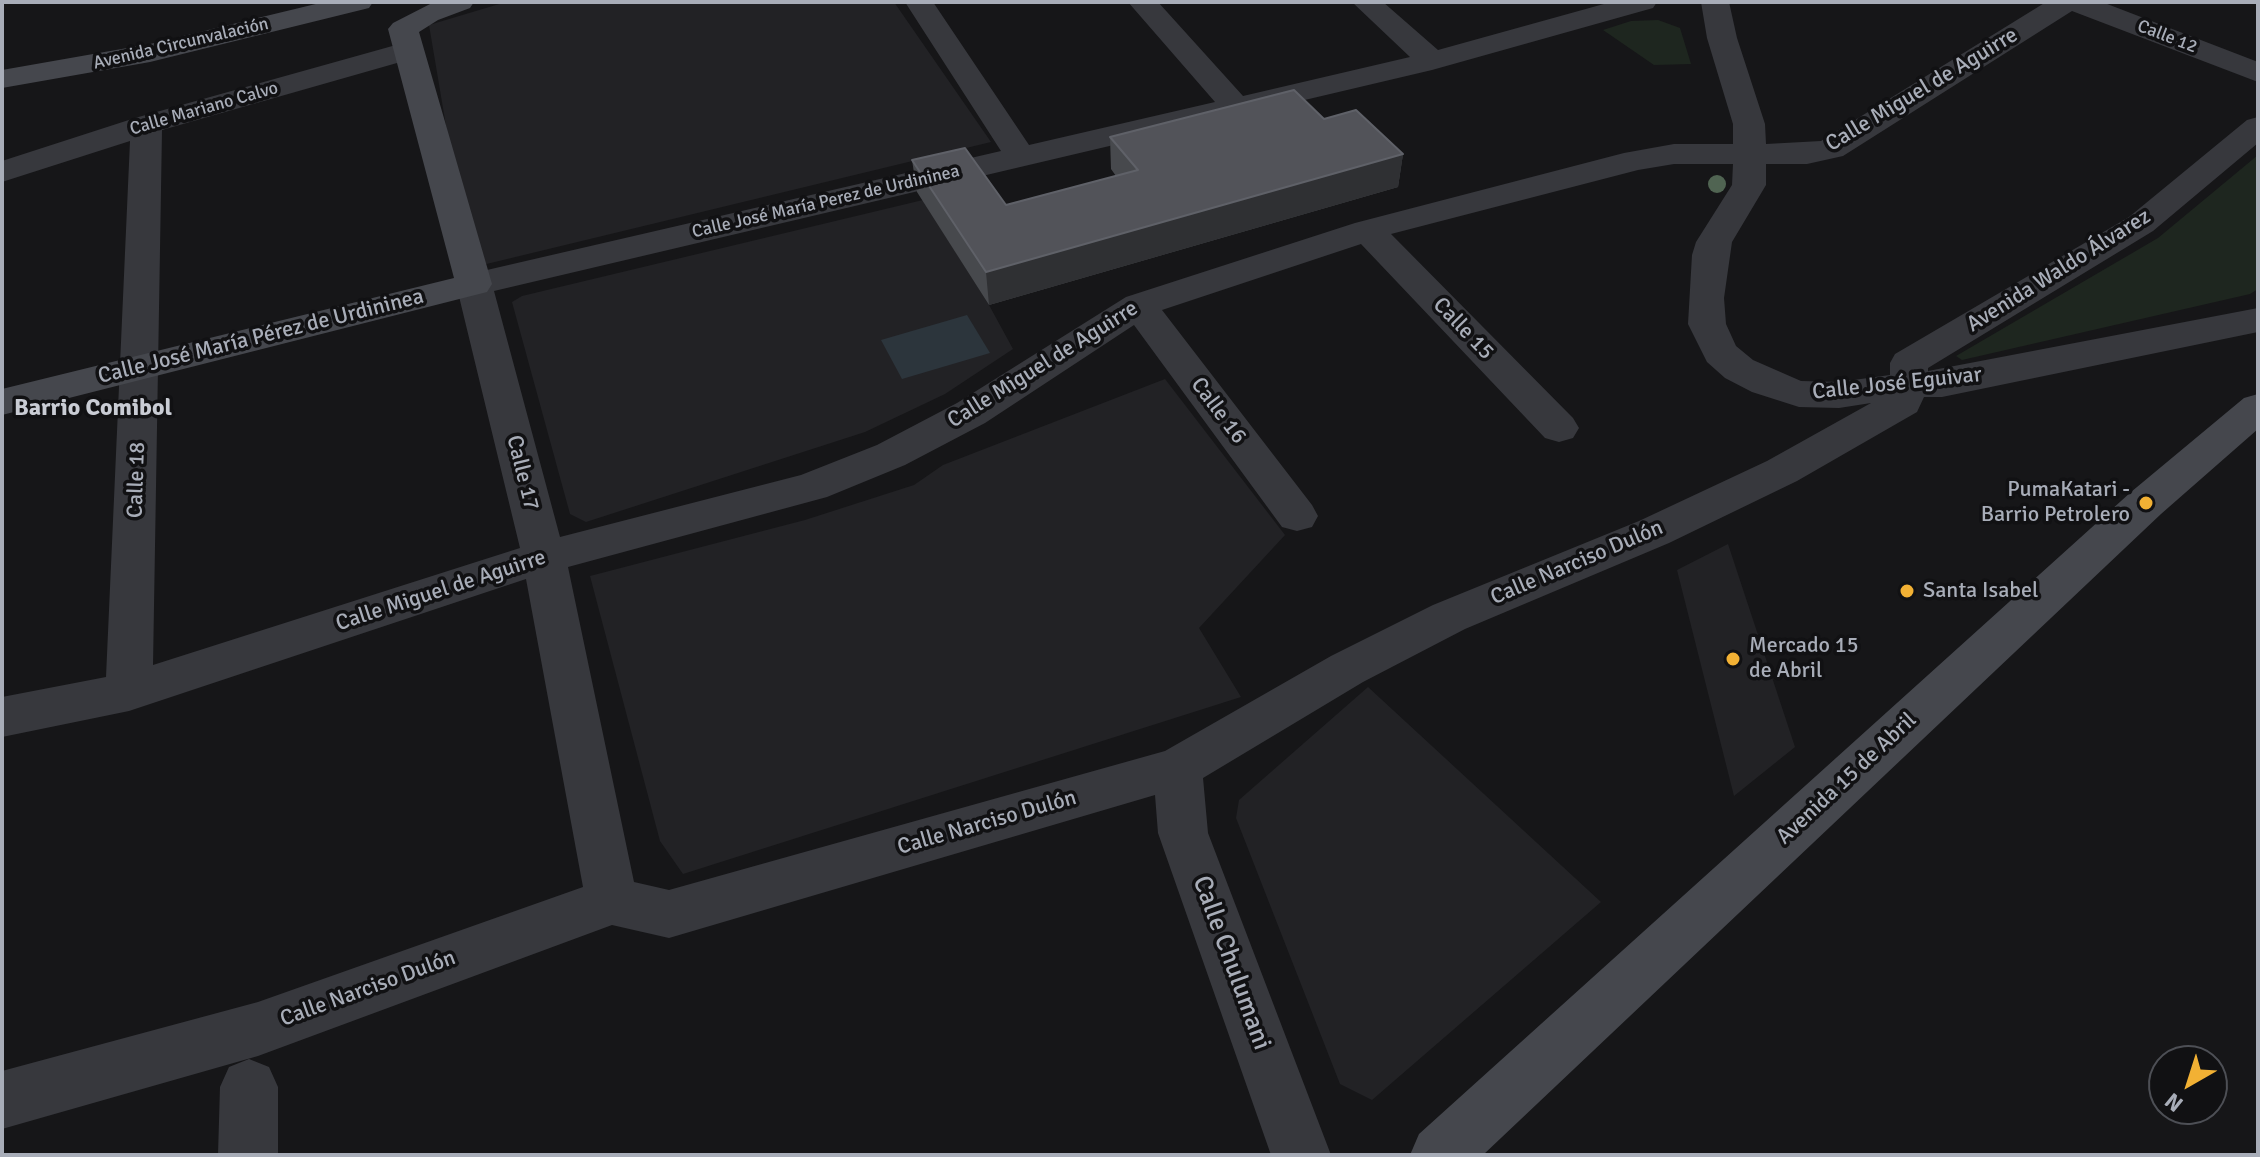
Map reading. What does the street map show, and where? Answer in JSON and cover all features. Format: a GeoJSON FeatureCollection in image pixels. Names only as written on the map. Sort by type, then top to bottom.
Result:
{"type":"FeatureCollection","features":[{"type":"Feature","properties":{"kind":"main road","name":"Avenida Circunvalación"},"geometry":{"type":"LineString","coordinates":[[2,79],[150,53],[359,2]]}},
{"type":"Feature","properties":{"kind":"main road"},"geometry":{"type":"LineString","coordinates":[[407,51],[403,29],[428,14],[460,2]]}},
{"type":"Feature","properties":{"kind":"main road","name":"Calle 17"},"geometry":{"type":"LineString","coordinates":[[407,51],[474,284]]}},
{"type":"Feature","properties":{"kind":"main road","name":"Calle José María Pérez de Urdininea"},"geometry":{"type":"LineString","coordinates":[[2,402],[474,284]]}},
{"type":"Feature","properties":{"kind":"main road","name":"Avenida 15 de Abril"},"geometry":{"type":"LineString","coordinates":[[1440,1155],[2146,503],[2258,407]]}},
{"type":"Feature","properties":{"kind":"street"},"geometry":{"type":"LineString","coordinates":[[919,2],[1021,157]]}},
{"type":"Feature","properties":{"kind":"street"},"geometry":{"type":"LineString","coordinates":[[1142,2],[1236,107]]}},
{"type":"Feature","properties":{"kind":"street"},"geometry":{"type":"LineString","coordinates":[[1366,2],[1432,61]]}},
{"type":"Feature","properties":{"kind":"street","name":"Calle José María Perez de Urdininea"},"geometry":{"type":"LineString","coordinates":[[474,284],[1432,61],[1589,8],[1643,2]]}},
{"type":"Feature","properties":{"kind":"street","name":"Calle José Eguivar"},"geometry":{"type":"LineString","coordinates":[[1715,2],[1722,38],[1749,124],[1750,154],[1749,185],[1714,242],[1710,255],[1707,324],[1720,353],[1753,376],[1799,394],[1839,395],[1909,385],[1942,384],[2258,320]]}},
{"type":"Feature","properties":{"kind":"street","name":"Calle Miguel de Aguirre"},"geometry":{"type":"LineString","coordinates":[[2,717],[129,692],[544,557],[812,487],[891,455],[971,413],[1139,305],[1367,230],[1636,160],[1674,154],[1807,154],[1831,149],[2066,2]]}},
{"type":"Feature","properties":{"kind":"street","name":"Calle 12"},"geometry":{"type":"LineString","coordinates":[[2076,2],[2258,73]]}},
{"type":"Feature","properties":{"kind":"street","name":"Calle Mariano Calvo"},"geometry":{"type":"LineString","coordinates":[[2,172],[146,125],[407,51]]}},
{"type":"Feature","properties":{"kind":"street","name":"Calle 18"},"geometry":{"type":"LineString","coordinates":[[129,692],[146,125]]}},
{"type":"Feature","properties":{"kind":"street","name":"Avenida Waldo Álvarez"},"geometry":{"type":"LineString","coordinates":[[1909,385],[1909,363],[2141,224],[2258,127]]}},
{"type":"Feature","properties":{"kind":"street","name":"Calle 15"},"geometry":{"type":"LineString","coordinates":[[1367,230],[1559,428]]}},
{"type":"Feature","properties":{"kind":"street","name":"Calle 17"},"geometry":{"type":"LineString","coordinates":[[474,284],[544,557],[612,901]]}},
{"type":"Feature","properties":{"kind":"street","name":"Calle 16"},"geometry":{"type":"LineString","coordinates":[[1139,305],[1297,516]]}},
{"type":"Feature","properties":{"kind":"street","name":"Calle Narciso Dulón"},"geometry":{"type":"LineString","coordinates":[[2,1100],[258,1029],[612,901],[669,914],[1178,768],[1347,669],[1449,617],[1654,532],[1782,471],[1903,403],[1909,385]]}},
{"type":"Feature","properties":{"kind":"street","name":"Calle Chulumani"},"geometry":{"type":"LineString","coordinates":[[1178,768],[1183,833],[1301,1155]]}},
{"type":"Feature","properties":{"kind":"street"},"geometry":{"type":"LineString","coordinates":[[248,1155],[249,1087]]}},
{"type":"Feature","properties":{"kind":"shaded area"},"geometry":{"type":"Polygon","coordinates":[[[506,2],[894,2],[991,142],[470,268],[429,25],[506,2]]]}},
{"type":"Feature","properties":{"kind":"shaded area"},"geometry":{"type":"Polygon","coordinates":[[[1658,20],[1680,28],[1691,64],[1654,65],[1603,30],[1631,21],[1658,20]]]}},
{"type":"Feature","properties":{"kind":"shaded area"},"geometry":{"type":"Polygon","coordinates":[[[2258,155],[2258,289],[2250,294],[1962,360],[1956,356],[2158,238],[2258,155]]]}},
{"type":"Feature","properties":{"kind":"shaded area"},"geometry":{"type":"Polygon","coordinates":[[[923,200],[1013,349],[945,394],[865,432],[586,522],[570,514],[512,302],[522,296],[923,200]]]}},
{"type":"Feature","properties":{"kind":"shaded area"},"geometry":{"type":"Polygon","coordinates":[[[967,315],[990,353],[902,379],[881,340],[967,315]]]}},
{"type":"Feature","properties":{"kind":"shaded area"},"geometry":{"type":"Polygon","coordinates":[[[1165,379],[1285,535],[1199,628],[1241,697],[683,874],[660,841],[590,576],[805,520],[914,485],[943,465],[1165,379]]]}},
{"type":"Feature","properties":{"kind":"shaded area","name":"Mercado 15 de Abril"},"geometry":{"type":"Polygon","coordinates":[[[1728,544],[1795,747],[1734,796],[1677,570],[1728,544]]]}},
{"type":"Feature","properties":{"kind":"shaded area"},"geometry":{"type":"Polygon","coordinates":[[[1368,687],[1601,902],[1372,1100],[1340,1084],[1236,818],[1239,800],[1368,687]]]}},
{"type":"Feature","properties":{"kind":"building"},"geometry":{"type":"Polygon","coordinates":[[[1294,90],[1324,119],[1356,110],[1403,154],[986,272],[912,160],[965,148],[1006,205],[1138,170],[1110,137],[1294,90]]]}},
{"type":"Feature","properties":{"kind":"place","name":"PumaKatari - Barrio Petrolero"},"geometry":{"type":"Point","coordinates":[2146,503]}},
{"type":"Feature","properties":{"kind":"place","name":"Santa Isabel"},"geometry":{"type":"Point","coordinates":[1907,591]}},
{"type":"Feature","properties":{"kind":"place","name":"Mercado 15 de Abril"},"geometry":{"type":"Point","coordinates":[1733,659]}},
{"type":"Feature","properties":{"kind":"district","name":"Barrio Comibol"},"geometry":{"type":"Point","coordinates":[93,409]}}]}
